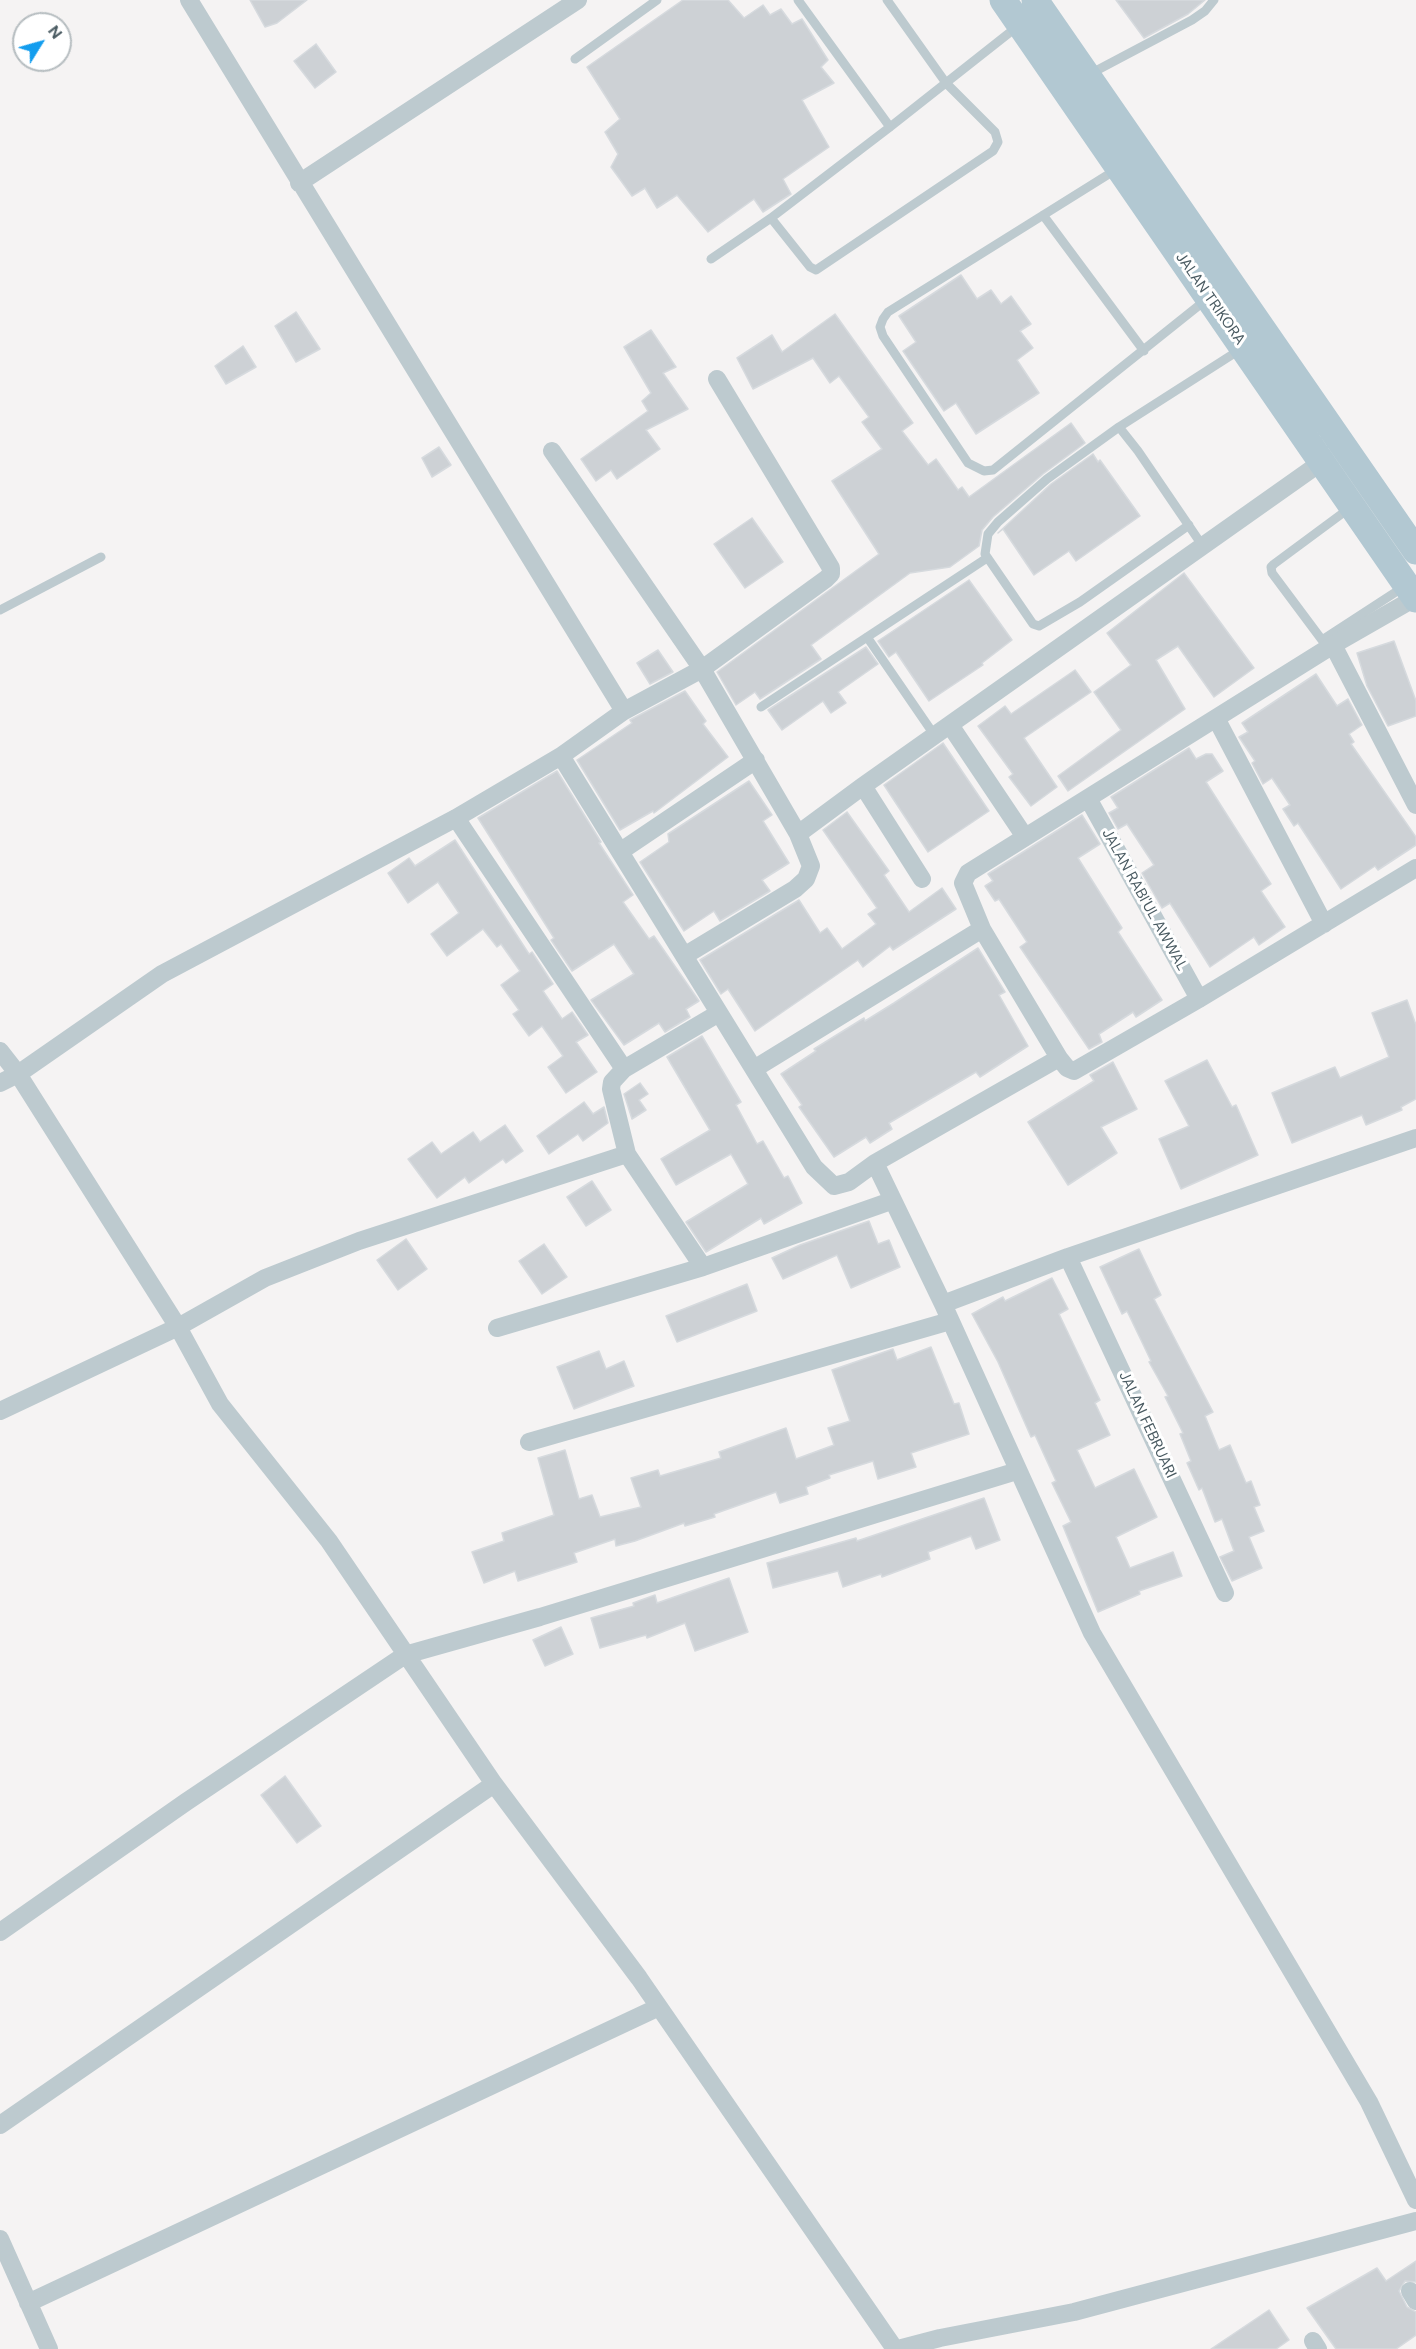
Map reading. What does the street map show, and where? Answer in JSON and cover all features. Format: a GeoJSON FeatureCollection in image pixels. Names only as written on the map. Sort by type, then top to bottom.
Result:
{"type":"FeatureCollection","features":[{"type":"Feature","properties":{"kind":"main road","name":"JALAN TRIKORA"},"geometry":{"type":"LineString","coordinates":[[1002,0],[1130,162],[1416,551]]}},
{"type":"Feature","properties":{"kind":"main road","name":"JALAN TRIKORA"},"geometry":{"type":"LineString","coordinates":[[1035,0],[1086,76],[1130,162],[1209,298],[1413,594]]}},
{"type":"Feature","properties":{"kind":"street"},"geometry":{"type":"LineString","coordinates":[[189,0],[624,711]]}},
{"type":"Feature","properties":{"kind":"street"},"geometry":{"type":"LineString","coordinates":[[299,183],[578,0]]}},
{"type":"Feature","properties":{"kind":"street"},"geometry":{"type":"LineString","coordinates":[[0,1083],[18,1074],[162,974],[456,819],[561,756],[624,711],[702,669],[831,574],[825,558],[717,379]]}},
{"type":"Feature","properties":{"kind":"street"},"geometry":{"type":"LineString","coordinates":[[552,451],[702,669],[798,834],[811,866],[807,879],[795,889],[684,956]]}},
{"type":"Feature","properties":{"kind":"street"},"geometry":{"type":"LineString","coordinates":[[798,834],[862,786],[1323,461]]}},
{"type":"Feature","properties":{"kind":"street"},"geometry":{"type":"LineString","coordinates":[[1413,594],[964,878],[964,890],[982,929],[1059,1058],[1067,1068],[1074,1071],[1199,999],[1416,868]]}},
{"type":"Feature","properties":{"kind":"street"},"geometry":{"type":"LineString","coordinates":[[1333,645],[1416,805]]}},
{"type":"Feature","properties":{"kind":"street"},"geometry":{"type":"LineString","coordinates":[[1217,720],[1324,924]]}},
{"type":"Feature","properties":{"kind":"street"},"geometry":{"type":"LineString","coordinates":[[950,725],[1021,831]]}},
{"type":"Feature","properties":{"kind":"street"},"geometry":{"type":"LineString","coordinates":[[561,756],[814,1167],[834,1186],[849,1182],[874,1163],[1059,1058]]}},
{"type":"Feature","properties":{"kind":"street"},"geometry":{"type":"LineString","coordinates":[[621,851],[756,760]]}},
{"type":"Feature","properties":{"kind":"street"},"geometry":{"type":"LineString","coordinates":[[862,786],[922,879]]}},
{"type":"Feature","properties":{"kind":"street","name":"JALAN RABI'UL AWWAL"},"geometry":{"type":"LineString","coordinates":[[1089,800],[1199,999]]}},
{"type":"Feature","properties":{"kind":"street"},"geometry":{"type":"LineString","coordinates":[[456,819],[624,1069]]}},
{"type":"Feature","properties":{"kind":"street"},"geometry":{"type":"LineString","coordinates":[[754,1069],[982,929]]}},
{"type":"Feature","properties":{"kind":"street"},"geometry":{"type":"LineString","coordinates":[[703,1267],[627,1154],[612,1082],[624,1069],[719,1013]]}},
{"type":"Feature","properties":{"kind":"street"},"geometry":{"type":"LineString","coordinates":[[0,1051],[18,1074],[178,1327],[220,1404],[329,1541],[494,1784],[659,2007],[897,2349],[940,2338],[1074,2312],[1416,2221]]}},
{"type":"Feature","properties":{"kind":"street"},"geometry":{"type":"LineString","coordinates":[[942,1304],[1068,1257],[1416,1138]]}},
{"type":"Feature","properties":{"kind":"street"},"geometry":{"type":"LineString","coordinates":[[0,1411],[178,1327],[265,1278],[359,1240],[627,1154]]}},
{"type":"Feature","properties":{"kind":"street"},"geometry":{"type":"LineString","coordinates":[[874,1163],[950,1321],[1092,1633],[1370,2102],[1416,2200]]}},
{"type":"Feature","properties":{"kind":"street"},"geometry":{"type":"LineString","coordinates":[[497,1328],[703,1267],[891,1201]]}},
{"type":"Feature","properties":{"kind":"street","name":"JALAN FEBRUARI"},"geometry":{"type":"LineString","coordinates":[[1068,1257],[1225,1593]]}},
{"type":"Feature","properties":{"kind":"street"},"geometry":{"type":"LineString","coordinates":[[529,1442],[950,1321]]}},
{"type":"Feature","properties":{"kind":"street"},"geometry":{"type":"LineString","coordinates":[[0,1932],[186,1802],[405,1655],[540,1617],[1017,1471]]}},
{"type":"Feature","properties":{"kind":"street"},"geometry":{"type":"LineString","coordinates":[[0,2126],[494,1784]]}},
{"type":"Feature","properties":{"kind":"street"},"geometry":{"type":"LineString","coordinates":[[28,2303],[659,2007]]}},
{"type":"Feature","properties":{"kind":"street"},"geometry":{"type":"LineString","coordinates":[[0,2240],[49,2349]]}},
{"type":"Feature","properties":{"kind":"lane"},"geometry":{"type":"LineString","coordinates":[[575,59],[657,0]]}},
{"type":"Feature","properties":{"kind":"lane"},"geometry":{"type":"LineString","coordinates":[[798,0],[890,128]]}},
{"type":"Feature","properties":{"kind":"lane"},"geometry":{"type":"LineString","coordinates":[[771,218],[810,267],[816,270],[984,160],[998,142],[995,132],[946,83],[888,0]]}},
{"type":"Feature","properties":{"kind":"lane"},"geometry":{"type":"LineString","coordinates":[[1086,76],[1192,20],[1205,12],[1214,0]]}},
{"type":"Feature","properties":{"kind":"lane"},"geometry":{"type":"LineString","coordinates":[[711,259],[771,218],[890,128],[1020,24]]}},
{"type":"Feature","properties":{"kind":"lane"},"geometry":{"type":"LineString","coordinates":[[1130,162],[888,312],[880,327],[883,336],[968,463],[984,471],[993,470],[1209,298]]}},
{"type":"Feature","properties":{"kind":"lane"},"geometry":{"type":"LineString","coordinates":[[1043,215],[1144,351]]}},
{"type":"Feature","properties":{"kind":"lane"},"geometry":{"type":"LineString","coordinates":[[1189,525],[1080,602],[1039,627],[1033,624],[987,558],[985,545],[988,534],[998,522],[1047,479],[1119,427],[1244,347]]}},
{"type":"Feature","properties":{"kind":"lane"},"geometry":{"type":"LineString","coordinates":[[1119,427],[1202,545]]}},
{"type":"Feature","properties":{"kind":"lane"},"geometry":{"type":"LineString","coordinates":[[1353,506],[1274,564],[1271,567],[1272,573],[1322,640],[1413,594]]}},
{"type":"Feature","properties":{"kind":"lane"},"geometry":{"type":"LineString","coordinates":[[0,610],[101,557]]}},
{"type":"Feature","properties":{"kind":"lane"},"geometry":{"type":"LineString","coordinates":[[761,706],[987,558]]}},
{"type":"Feature","properties":{"kind":"lane"},"geometry":{"type":"LineString","coordinates":[[867,637],[934,735]]}},
{"type":"Feature","properties":{"kind":"building"},"geometry":{"type":"Polygon","coordinates":[[[250,0],[307,0],[277,23],[265,27],[250,0]]]}},
{"type":"Feature","properties":{"kind":"building"},"geometry":{"type":"Polygon","coordinates":[[[683,0],[728,0],[744,18],[763,5],[770,15],[781,9],[792,24],[802,19],[828,60],[821,67],[834,83],[802,100],[829,147],[783,179],[791,194],[763,212],[754,199],[708,232],[677,195],[657,208],[645,188],[632,196],[611,167],[618,154],[605,132],[620,119],[587,67],[683,0]]]}},
{"type":"Feature","properties":{"kind":"building"},"geometry":{"type":"Polygon","coordinates":[[[1116,0],[1205,0],[1188,14],[1144,38],[1116,0]]]}},
{"type":"Feature","properties":{"kind":"building"},"geometry":{"type":"Polygon","coordinates":[[[316,44],[336,72],[315,88],[294,61],[316,44]]]}},
{"type":"Feature","properties":{"kind":"building"},"geometry":{"type":"Polygon","coordinates":[[[961,275],[977,299],[991,290],[1001,304],[1011,296],[1031,324],[1020,331],[1033,348],[1017,360],[1039,393],[976,434],[956,403],[944,411],[903,351],[916,342],[899,316],[961,275]]]}},
{"type":"Feature","properties":{"kind":"building"},"geometry":{"type":"Polygon","coordinates":[[[296,312],[320,349],[296,362],[275,326],[296,312]]]}},
{"type":"Feature","properties":{"kind":"building"},"geometry":{"type":"Polygon","coordinates":[[[835,314],[913,423],[902,431],[928,465],[936,459],[958,490],[962,487],[969,497],[1071,423],[1085,443],[1043,474],[993,517],[982,530],[979,546],[950,567],[910,573],[811,645],[821,659],[760,699],[755,692],[736,705],[717,672],[879,554],[832,481],[882,449],[862,422],[869,417],[839,376],[830,383],[813,358],[753,389],[737,358],[772,335],[782,352],[835,314]]]}},
{"type":"Feature","properties":{"kind":"building"},"geometry":{"type":"Polygon","coordinates":[[[651,330],[676,367],[663,373],[688,409],[646,430],[660,449],[617,479],[611,470],[596,481],[581,459],[648,411],[642,401],[651,393],[624,347],[651,330]]]}},
{"type":"Feature","properties":{"kind":"building"},"geometry":{"type":"Polygon","coordinates":[[[243,346],[256,367],[226,384],[215,366],[243,346]]]}},
{"type":"Feature","properties":{"kind":"building"},"geometry":{"type":"Polygon","coordinates":[[[439,447],[451,465],[432,477],[422,458],[439,447]]]}},
{"type":"Feature","properties":{"kind":"building"},"geometry":{"type":"Polygon","coordinates":[[[1093,454],[1098,462],[1100,460],[1140,516],[1076,561],[1069,551],[1034,575],[1003,529],[998,533],[1051,484],[1093,454]]]}},
{"type":"Feature","properties":{"kind":"building"},"geometry":{"type":"Polygon","coordinates":[[[752,518],[783,562],[745,588],[714,544],[752,518]]]}},
{"type":"Feature","properties":{"kind":"building"},"geometry":{"type":"Polygon","coordinates":[[[1184,573],[1254,668],[1214,697],[1178,646],[1156,660],[1185,709],[1068,791],[1058,776],[1121,730],[1094,692],[1131,665],[1107,633],[1184,573]]]}},
{"type":"Feature","properties":{"kind":"building"},"geometry":{"type":"Polygon","coordinates":[[[969,580],[1012,640],[982,663],[983,665],[929,701],[896,652],[889,657],[878,641],[969,580]]]}},
{"type":"Feature","properties":{"kind":"building"},"geometry":{"type":"Polygon","coordinates":[[[1394,641],[1416,701],[1416,716],[1388,726],[1367,686],[1357,653],[1394,641]]]}},
{"type":"Feature","properties":{"kind":"building"},"geometry":{"type":"Polygon","coordinates":[[[866,647],[878,664],[838,692],[846,703],[831,713],[823,701],[782,730],[768,710],[866,647]]]}},
{"type":"Feature","properties":{"kind":"building"},"geometry":{"type":"Polygon","coordinates":[[[658,650],[673,672],[650,684],[637,663],[658,650]]]}},
{"type":"Feature","properties":{"kind":"building"},"geometry":{"type":"Polygon","coordinates":[[[1075,670],[1091,692],[1024,738],[1057,787],[1031,806],[1009,777],[1013,774],[978,726],[1005,706],[1011,714],[1075,670]]]}},
{"type":"Feature","properties":{"kind":"building"},"geometry":{"type":"Polygon","coordinates":[[[1316,674],[1337,706],[1348,699],[1362,725],[1349,734],[1354,742],[1351,744],[1416,837],[1416,845],[1378,870],[1375,866],[1341,889],[1298,823],[1294,826],[1283,809],[1290,805],[1272,778],[1263,784],[1252,763],[1255,761],[1239,737],[1248,732],[1242,723],[1316,674]]]}},
{"type":"Feature","properties":{"kind":"building"},"geometry":{"type":"Polygon","coordinates":[[[685,691],[706,721],[703,724],[728,757],[654,813],[653,811],[620,830],[577,760],[632,723],[630,720],[685,691]]]}},
{"type":"Feature","properties":{"kind":"building"},"geometry":{"type":"Polygon","coordinates":[[[943,743],[989,811],[928,852],[884,785],[943,743]]]}},
{"type":"Feature","properties":{"kind":"building"},"geometry":{"type":"Polygon","coordinates":[[[1189,748],[1196,759],[1212,754],[1223,771],[1206,782],[1271,884],[1261,891],[1285,927],[1259,945],[1254,937],[1210,967],[1170,903],[1162,908],[1142,873],[1154,865],[1127,824],[1118,829],[1109,813],[1118,808],[1111,797],[1189,748]]]}},
{"type":"Feature","properties":{"kind":"building"},"geometry":{"type":"Polygon","coordinates":[[[557,771],[601,842],[599,843],[633,895],[623,902],[649,939],[654,936],[699,1001],[686,1009],[690,1017],[665,1032],[659,1023],[624,1045],[591,1000],[634,974],[614,944],[572,971],[551,940],[554,938],[478,818],[557,771]]]}},
{"type":"Feature","properties":{"kind":"building"},"geometry":{"type":"Polygon","coordinates":[[[749,781],[772,815],[763,821],[789,863],[762,880],[770,891],[720,921],[714,911],[684,931],[640,862],[669,842],[668,834],[749,781]]]}},
{"type":"Feature","properties":{"kind":"building"},"geometry":{"type":"Polygon","coordinates":[[[847,812],[889,871],[884,875],[909,912],[942,888],[956,909],[893,950],[890,946],[863,967],[858,960],[755,1031],[728,989],[721,994],[700,960],[799,900],[820,933],[827,928],[842,949],[876,924],[868,914],[877,908],[823,830],[847,812]]]}},
{"type":"Feature","properties":{"kind":"building"},"geometry":{"type":"Polygon","coordinates":[[[1082,815],[1100,844],[1078,858],[1122,928],[1118,932],[1162,1000],[1136,1017],[1133,1012],[1099,1034],[1102,1042],[1089,1049],[1020,947],[1027,942],[999,899],[995,901],[985,886],[993,881],[988,874],[1082,815]]]}},
{"type":"Feature","properties":{"kind":"building"},"geometry":{"type":"Polygon","coordinates":[[[455,840],[529,954],[532,952],[553,984],[543,991],[562,1019],[572,1012],[588,1035],[576,1042],[597,1072],[566,1093],[548,1067],[563,1056],[542,1026],[529,1036],[513,1014],[519,1010],[501,985],[520,971],[501,944],[497,947],[483,929],[447,956],[431,934],[459,913],[438,882],[408,903],[388,873],[409,858],[415,866],[455,840]]]}},
{"type":"Feature","properties":{"kind":"building"},"geometry":{"type":"Polygon","coordinates":[[[978,948],[1005,992],[999,995],[1028,1046],[980,1077],[976,1072],[889,1123],[892,1129],[870,1143],[866,1137],[834,1157],[799,1107],[802,1105],[781,1074],[816,1051],[814,1049],[864,1018],[865,1021],[978,948]]]}},
{"type":"Feature","properties":{"kind":"building"},"geometry":{"type":"Polygon","coordinates":[[[1407,1000],[1416,1025],[1416,1099],[1401,1107],[1402,1110],[1366,1125],[1362,1115],[1292,1143],[1272,1093],[1335,1067],[1340,1078],[1389,1057],[1372,1013],[1407,1000]]]}},
{"type":"Feature","properties":{"kind":"building"},"geometry":{"type":"Polygon","coordinates":[[[702,1036],[741,1102],[736,1105],[757,1144],[763,1141],[784,1178],[788,1176],[802,1203],[764,1224],[761,1218],[706,1252],[686,1222],[748,1184],[731,1154],[676,1185],[661,1159],[710,1130],[667,1057],[702,1036]]]}},
{"type":"Feature","properties":{"kind":"building"},"geometry":{"type":"Polygon","coordinates":[[[1207,1060],[1232,1107],[1236,1105],[1258,1155],[1181,1189],[1159,1139],[1189,1126],[1165,1081],[1207,1060]]]}},
{"type":"Feature","properties":{"kind":"building"},"geometry":{"type":"Polygon","coordinates":[[[1113,1062],[1137,1109],[1101,1127],[1117,1153],[1068,1185],[1028,1122],[1094,1081],[1090,1075],[1113,1062]]]}},
{"type":"Feature","properties":{"kind":"building"},"geometry":{"type":"Polygon","coordinates":[[[640,1083],[648,1094],[639,1100],[646,1110],[632,1119],[624,1094],[640,1083]]]}},
{"type":"Feature","properties":{"kind":"building"},"geometry":{"type":"Polygon","coordinates":[[[584,1102],[593,1114],[604,1107],[608,1123],[583,1141],[578,1134],[549,1154],[537,1136],[584,1102]]]}},
{"type":"Feature","properties":{"kind":"building"},"geometry":{"type":"Polygon","coordinates":[[[505,1125],[523,1151],[506,1163],[503,1159],[469,1183],[465,1177],[437,1198],[408,1159],[432,1142],[441,1154],[473,1132],[480,1142],[505,1125]]]}},
{"type":"Feature","properties":{"kind":"building"},"geometry":{"type":"Polygon","coordinates":[[[592,1181],[611,1210],[586,1226],[567,1197],[592,1181]]]}},
{"type":"Feature","properties":{"kind":"building"},"geometry":{"type":"Polygon","coordinates":[[[869,1221],[878,1244],[889,1240],[900,1267],[851,1288],[837,1255],[783,1279],[772,1258],[800,1245],[869,1221]]]}},
{"type":"Feature","properties":{"kind":"building"},"geometry":{"type":"Polygon","coordinates":[[[406,1239],[427,1269],[398,1290],[377,1260],[406,1239]]]}},
{"type":"Feature","properties":{"kind":"building"},"geometry":{"type":"Polygon","coordinates":[[[544,1244],[567,1277],[542,1294],[519,1261],[544,1244]]]}},
{"type":"Feature","properties":{"kind":"building"},"geometry":{"type":"Polygon","coordinates":[[[1139,1249],[1161,1295],[1154,1299],[1213,1412],[1205,1416],[1219,1450],[1230,1445],[1246,1483],[1251,1481],[1260,1505],[1254,1507],[1264,1531],[1249,1537],[1262,1568],[1232,1581],[1220,1557],[1234,1551],[1222,1519],[1215,1522],[1202,1488],[1199,1490],[1187,1463],[1191,1461],[1180,1434],[1183,1433],[1165,1397],[1168,1396],[1149,1362],[1151,1361],[1127,1311],[1122,1314],[1100,1267],[1139,1249]]]}},
{"type":"Feature","properties":{"kind":"building"},"geometry":{"type":"Polygon","coordinates":[[[1052,1278],[1068,1309],[1059,1314],[1100,1400],[1095,1403],[1110,1435],[1077,1450],[1095,1488],[1134,1469],[1157,1517],[1116,1537],[1130,1568],[1173,1552],[1182,1576],[1139,1591],[1140,1594],[1098,1612],[1063,1526],[1071,1522],[1052,1483],[1056,1481],[1035,1435],[1031,1437],[998,1362],[972,1314],[1003,1297],[1005,1301],[1052,1278]]]}},
{"type":"Feature","properties":{"kind":"building"},"geometry":{"type":"Polygon","coordinates":[[[747,1284],[757,1311],[677,1342],[666,1316],[747,1284]]]}},
{"type":"Feature","properties":{"kind":"building"},"geometry":{"type":"Polygon","coordinates":[[[931,1347],[954,1404],[959,1403],[969,1434],[911,1453],[916,1467],[878,1479],[873,1461],[829,1475],[830,1478],[806,1487],[808,1494],[780,1503],[776,1492],[714,1514],[715,1517],[685,1526],[684,1523],[616,1546],[615,1539],[574,1553],[577,1562],[518,1581],[515,1571],[484,1583],[472,1552],[504,1541],[502,1533],[554,1515],[538,1458],[565,1450],[579,1499],[592,1495],[600,1517],[641,1507],[631,1478],[658,1470],[660,1476],[721,1458],[719,1452],[786,1428],[796,1459],[834,1445],[828,1428],[850,1421],[832,1370],[893,1349],[897,1360],[931,1347]]]}},
{"type":"Feature","properties":{"kind":"building"},"geometry":{"type":"Polygon","coordinates":[[[599,1351],[606,1369],[624,1361],[634,1386],[574,1409],[557,1367],[599,1351]]]}},
{"type":"Feature","properties":{"kind":"building"},"geometry":{"type":"Polygon","coordinates":[[[984,1498],[1000,1540],[976,1549],[971,1536],[928,1552],[930,1559],[882,1577],[881,1574],[843,1587],[838,1571],[773,1588],[767,1563],[856,1538],[857,1541],[984,1498]]]}},
{"type":"Feature","properties":{"kind":"building"},"geometry":{"type":"Polygon","coordinates":[[[729,1578],[748,1632],[695,1651],[685,1623],[647,1638],[646,1635],[600,1648],[591,1618],[634,1606],[633,1603],[655,1595],[657,1603],[729,1578]]]}},
{"type":"Feature","properties":{"kind":"building"},"geometry":{"type":"Polygon","coordinates":[[[561,1627],[573,1654],[545,1666],[533,1640],[561,1627]]]}},
{"type":"Feature","properties":{"kind":"building"},"geometry":{"type":"Polygon","coordinates":[[[285,1776],[321,1826],[297,1843],[261,1795],[285,1776]]]}},
{"type":"Feature","properties":{"kind":"building"},"geometry":{"type":"Polygon","coordinates":[[[1416,2261],[1416,2282],[1405,2281],[1399,2291],[1407,2307],[1416,2312],[1416,2335],[1396,2349],[1336,2349],[1307,2308],[1377,2268],[1386,2281],[1416,2261]]]}},
{"type":"Feature","properties":{"kind":"building"},"geometry":{"type":"Polygon","coordinates":[[[1269,2310],[1289,2340],[1276,2349],[1211,2349],[1269,2310]]]}}]}
